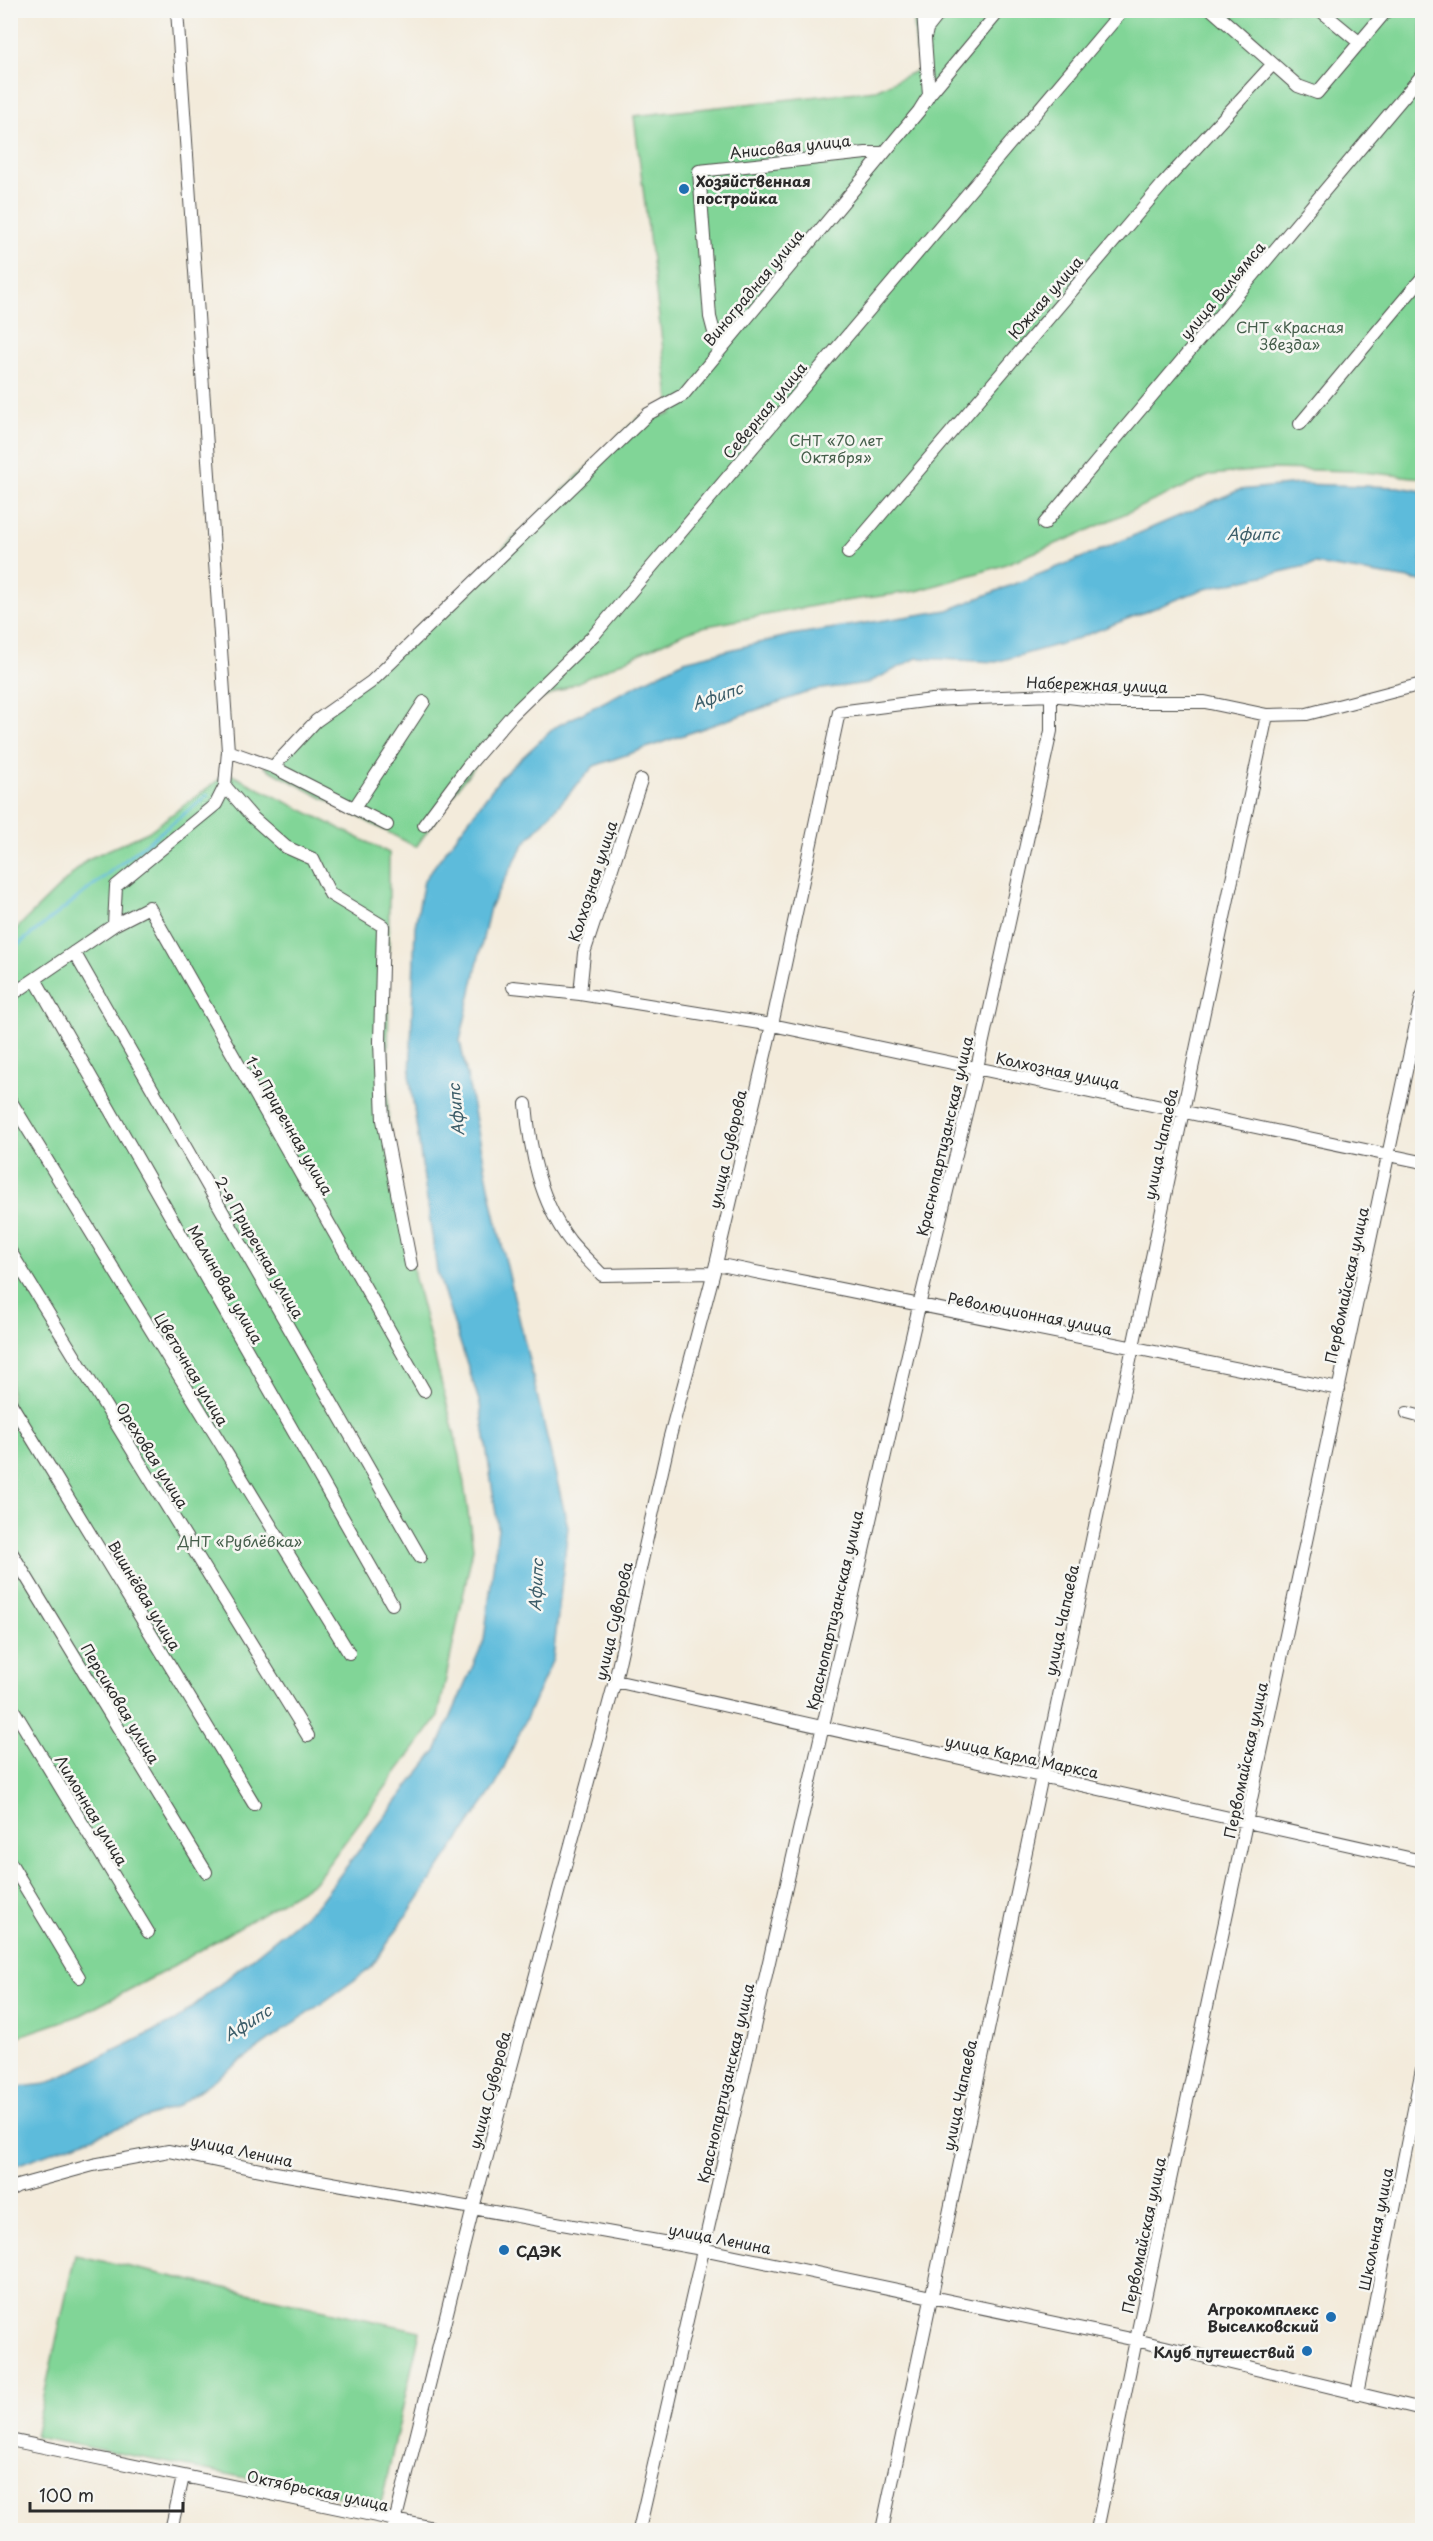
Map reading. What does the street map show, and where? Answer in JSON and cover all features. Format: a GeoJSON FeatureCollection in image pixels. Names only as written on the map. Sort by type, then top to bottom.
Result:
{"type":"FeatureCollection","features":[{"type":"Feature","properties":{"kind":"street"},"geometry":{"type":"LineString","coordinates":[[10,996],[114,925],[116,886],[216,804],[225,786],[228,752],[177,10]]}},
{"type":"Feature","properties":{"kind":"street"},"geometry":{"type":"LineString","coordinates":[[923,10],[929,95]]}},
{"type":"Feature","properties":{"kind":"street"},"geometry":{"type":"LineString","coordinates":[[925,38],[927,29],[942,10]]}},
{"type":"Feature","properties":{"kind":"street"},"geometry":{"type":"LineString","coordinates":[[929,95],[1000,10]]}},
{"type":"Feature","properties":{"kind":"street","name":"Северная улица"},"geometry":{"type":"LineString","coordinates":[[424,825],[468,766],[530,695],[557,673],[594,635],[1123,10]]}},
{"type":"Feature","properties":{"kind":"street"},"geometry":{"type":"LineString","coordinates":[[1212,10],[1298,86],[1317,93],[1388,10]]}},
{"type":"Feature","properties":{"kind":"street"},"geometry":{"type":"LineString","coordinates":[[1320,10],[1360,44]]}},
{"type":"Feature","properties":{"kind":"street","name":"Южная улица"},"geometry":{"type":"LineString","coordinates":[[848,553],[1155,192],[1272,65]]}},
{"type":"Feature","properties":{"kind":"street","name":"улица Вильямса"},"geometry":{"type":"LineString","coordinates":[[1044,524],[1422,75]]}},
{"type":"Feature","properties":{"kind":"street","name":"Виноградная улица"},"geometry":{"type":"LineString","coordinates":[[273,766],[316,721],[371,682],[648,414],[683,395],[919,111],[929,95]]}},
{"type":"Feature","properties":{"kind":"street","name":"Анисовая улица"},"geometry":{"type":"LineString","coordinates":[[719,351],[710,317],[699,171],[884,153]]}},
{"type":"Feature","properties":{"kind":"street"},"geometry":{"type":"LineString","coordinates":[[1300,424],[1422,278]]}},
{"type":"Feature","properties":{"kind":"street","name":"Набережная улица"},"geometry":{"type":"LineString","coordinates":[[839,712],[932,700],[1051,695],[1111,702],[1204,702],[1267,715],[1307,714],[1422,684]]}},
{"type":"Feature","properties":{"kind":"street","name":"Краснопартизанская улица"},"geometry":{"type":"LineString","coordinates":[[639,2530],[919,1306],[976,1068],[1051,731],[1051,695]]}},
{"type":"Feature","properties":{"kind":"street"},"geometry":{"type":"LineString","coordinates":[[355,807],[424,702]]}},
{"type":"Feature","properties":{"kind":"street","name":"улица Суворова"},"geometry":{"type":"LineString","coordinates":[[394,2526],[473,2208],[615,1682],[669,1440],[714,1269],[772,1025],[839,712]]}},
{"type":"Feature","properties":{"kind":"street","name":"улица Чапаева"},"geometry":{"type":"LineString","coordinates":[[882,2530],[1267,715]]}},
{"type":"Feature","properties":{"kind":"street"},"geometry":{"type":"LineString","coordinates":[[228,752],[273,766],[387,825]]}},
{"type":"Feature","properties":{"kind":"street","name":"Колхозная улица"},"geometry":{"type":"LineString","coordinates":[[580,994],[584,952],[641,780]]}},
{"type":"Feature","properties":{"kind":"street"},"geometry":{"type":"LineString","coordinates":[[225,786],[252,817],[286,847],[313,859],[330,894],[383,926],[380,1042],[383,1120],[411,1265]]}},
{"type":"Feature","properties":{"kind":"street","name":"1-я Приречная улица"},"geometry":{"type":"LineString","coordinates":[[114,925],[149,907],[424,1391]]}},
{"type":"Feature","properties":{"kind":"street","name":"2-я Приречная улица"},"geometry":{"type":"LineString","coordinates":[[74,952],[420,1557]]}},
{"type":"Feature","properties":{"kind":"street","name":"Малиновая улица"},"geometry":{"type":"LineString","coordinates":[[34,980],[392,1604]]}},
{"type":"Feature","properties":{"kind":"street","name":"Колхозная улица"},"geometry":{"type":"LineString","coordinates":[[513,987],[580,994],[772,1025],[1422,1162]]}},
{"type":"Feature","properties":{"kind":"street","name":"Первомайская улица"},"geometry":{"type":"LineString","coordinates":[[1097,2530],[1422,996]]}},
{"type":"Feature","properties":{"kind":"street","name":"Цветочная улица"},"geometry":{"type":"LineString","coordinates":[[10,1101],[349,1653]]}},
{"type":"Feature","properties":{"kind":"street","name":"Революционная улица"},"geometry":{"type":"LineString","coordinates":[[526,1104],[529,1138],[544,1197],[569,1239],[602,1275],[714,1269],[919,1306],[1340,1389]]}},
{"type":"Feature","properties":{"kind":"street","name":"Ореховая улица"},"geometry":{"type":"LineString","coordinates":[[10,1251],[308,1736]]}},
{"type":"Feature","properties":{"kind":"street","name":"Вишнёвая улица"},"geometry":{"type":"LineString","coordinates":[[10,1402],[254,1804]]}},
{"type":"Feature","properties":{"kind":"street"},"geometry":{"type":"LineString","coordinates":[[1407,1413],[1422,1417]]}},
{"type":"Feature","properties":{"kind":"street","name":"Персиковая улица"},"geometry":{"type":"LineString","coordinates":[[10,1550],[206,1872]]}},
{"type":"Feature","properties":{"kind":"street","name":"улица Карла Маркса"},"geometry":{"type":"LineString","coordinates":[[615,1682],[1043,1775],[1422,1861]]}},
{"type":"Feature","properties":{"kind":"street","name":"Лимонная улица"},"geometry":{"type":"LineString","coordinates":[[10,1704],[148,1932]]}},
{"type":"Feature","properties":{"kind":"street"},"geometry":{"type":"LineString","coordinates":[[10,1862],[79,1977]]}},
{"type":"Feature","properties":{"kind":"street","name":"Школьная улица"},"geometry":{"type":"LineString","coordinates":[[1357,2394],[1422,2069]]}},
{"type":"Feature","properties":{"kind":"street","name":"улица Ленина"},"geometry":{"type":"LineString","coordinates":[[10,2190],[17,2186],[93,2165],[169,2151],[270,2172],[702,2249],[1136,2340],[1422,2409]]}},
{"type":"Feature","properties":{"kind":"street","name":"Октябрьская улица"},"geometry":{"type":"LineString","coordinates":[[10,2440],[394,2526],[444,2530]]}},
{"type":"Feature","properties":{"kind":"street"},"geometry":{"type":"LineString","coordinates":[[171,2530],[183,2477]]}},
{"type":"Feature","properties":{"kind":"green space","name":"СНТ «70 лет Октября»"},"geometry":{"type":"Polygon","coordinates":[[[913,11],[1422,11],[1422,478],[1353,471],[1273,469],[1211,475],[1073,537],[998,567],[917,591],[824,604],[702,627],[684,633],[524,707],[462,782],[416,847],[264,767],[314,719],[386,661],[638,418],[671,414],[634,116],[876,90],[918,70],[913,11]]]}},
{"type":"Feature","properties":{"kind":"green space","name":"ДНТ «Рублёвка»"},"geometry":{"type":"Polygon","coordinates":[[[228,773],[389,853],[388,1120],[415,1279],[460,1456],[473,1548],[438,1717],[315,1882],[167,1970],[81,2015],[11,2039],[11,934],[88,859],[148,832],[228,773]]]}},
{"type":"Feature","properties":{"kind":"green space"},"geometry":{"type":"Polygon","coordinates":[[[75,2255],[420,2331],[381,2504],[35,2437],[75,2255]]]}},
{"type":"Feature","properties":{"kind":"water","name":"Афипс"},"geometry":{"type":"Polygon","coordinates":[[[1299,484],[1398,487],[1422,491],[1422,581],[1315,564],[1201,590],[1071,641],[996,662],[917,658],[868,683],[814,690],[594,766],[524,844],[490,907],[460,1041],[494,1211],[568,1527],[553,1659],[496,1785],[370,1969],[177,2106],[11,2167],[11,2088],[46,2084],[175,2021],[317,1905],[437,1749],[484,1640],[498,1528],[480,1404],[437,1271],[410,1080],[415,926],[424,880],[501,777],[555,727],[684,661],[791,635],[948,610],[1091,554],[1239,490],[1299,484]]]}},
{"type":"Feature","properties":{"kind":"waterway"},"geometry":{"type":"LineString","coordinates":[[10,951],[208,795]]}},
{"type":"Feature","properties":{"kind":"place","name":"Хозяйственная постройка"},"geometry":{"type":"Point","coordinates":[684,189]}},
{"type":"Feature","properties":{"kind":"place","name":"СДЭК"},"geometry":{"type":"Point","coordinates":[504,2250]}},
{"type":"Feature","properties":{"kind":"place","name":"Агрокомплекс Выселковский"},"geometry":{"type":"Point","coordinates":[1331,2317]}},
{"type":"Feature","properties":{"kind":"place","name":"Клуб путешествий"},"geometry":{"type":"Point","coordinates":[1307,2351]}},
{"type":"Feature","properties":{"kind":"park label","name":"СНТ «Красная Звезда»"},"geometry":{"type":"Point","coordinates":[1290,334]}}]}
